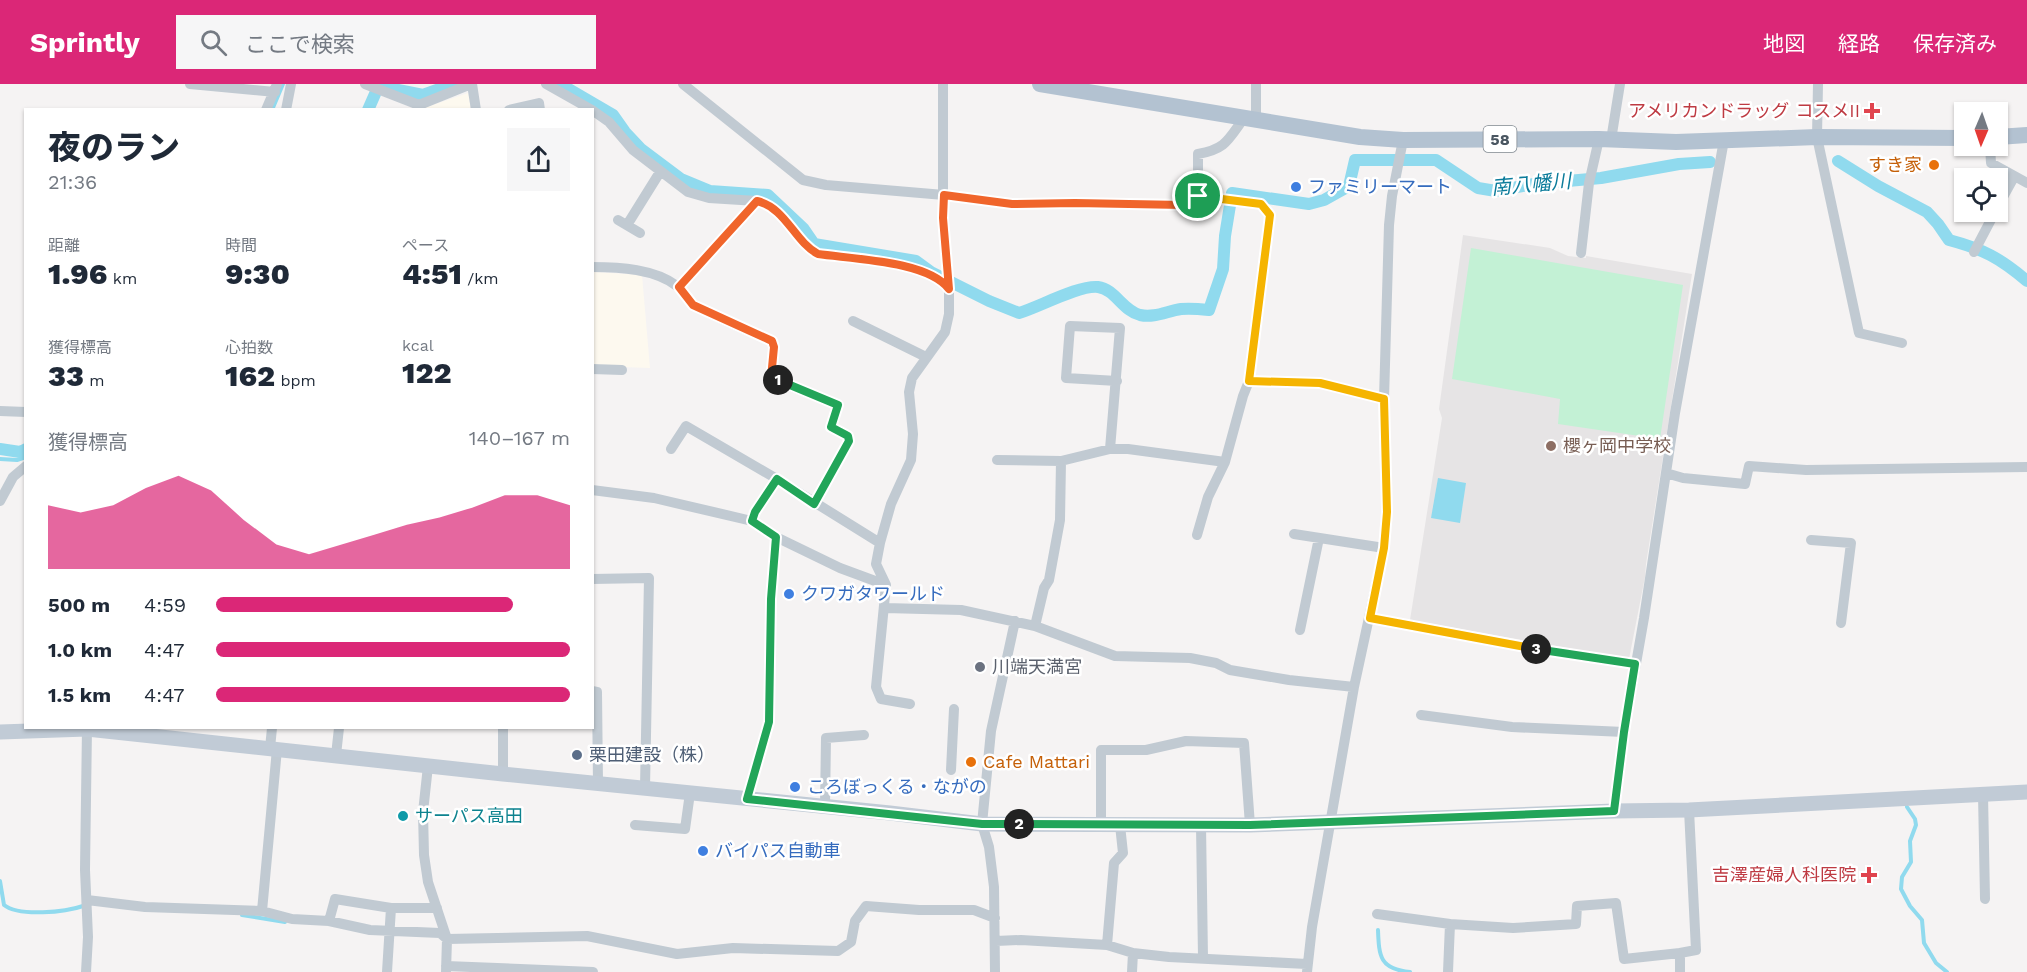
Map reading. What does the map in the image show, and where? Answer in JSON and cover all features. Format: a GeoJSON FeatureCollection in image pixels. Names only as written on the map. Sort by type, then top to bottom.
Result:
{"type":"FeatureCollection","features":[{"type":"Feature","properties":{"kind":"main road","name":"58"},"geometry":{"type":"LineString","coordinates":[[1040,84],[1360,137],[1403,140],[1676,142],[1817,138],[1954,138]]}},
{"type":"Feature","properties":{"kind":"main road"},"geometry":{"type":"LineString","coordinates":[[2008,136],[2027,135]]}},
{"type":"Feature","properties":{"kind":"street"},"geometry":{"type":"LineString","coordinates":[[190,84],[276,88],[267,108]]}},
{"type":"Feature","properties":{"kind":"street"},"geometry":{"type":"LineString","coordinates":[[286,108],[291,84]]}},
{"type":"Feature","properties":{"kind":"street"},"geometry":{"type":"LineString","coordinates":[[365,84],[419,107],[472,84],[476,108]]}},
{"type":"Feature","properties":{"kind":"street"},"geometry":{"type":"LineString","coordinates":[[546,84],[588,108]]}},
{"type":"Feature","properties":{"kind":"street"},"geometry":{"type":"LineString","coordinates":[[682,84],[803,180],[826,185],[944,195],[1012,204],[1183,205],[1198,196],[1261,204],[1270,215],[1249,381],[1225,462],[1208,497],[1197,535]]}},
{"type":"Feature","properties":{"kind":"street"},"geometry":{"type":"LineString","coordinates":[[910,704],[881,699],[876,687],[886,585],[876,564],[891,504],[910,461],[913,434],[909,392],[912,378],[945,332],[949,314],[949,283],[943,218],[941,117],[943,84]]}},
{"type":"Feature","properties":{"kind":"street"},"geometry":{"type":"LineString","coordinates":[[1198,196],[1198,154],[1224,146],[1250,119],[1256,84]]}},
{"type":"Feature","properties":{"kind":"street"},"geometry":{"type":"LineString","coordinates":[[1581,253],[1590,179],[1605,140],[1620,84]]}},
{"type":"Feature","properties":{"kind":"street"},"geometry":{"type":"LineString","coordinates":[[1818,84],[1817,138],[1859,333],[1902,343]]}},
{"type":"Feature","properties":{"kind":"street"},"geometry":{"type":"LineString","coordinates":[[518,108],[539,103],[540,108]]}},
{"type":"Feature","properties":{"kind":"street"},"geometry":{"type":"LineString","coordinates":[[594,111],[609,122],[633,150],[688,192],[709,198],[766,203],[791,226],[807,248],[818,254],[916,268],[949,283]]}},
{"type":"Feature","properties":{"kind":"street"},"geometry":{"type":"LineString","coordinates":[[996,941],[1021,940],[1107,945],[1133,953],[1307,968],[1354,687],[1384,548],[1387,512],[1384,399],[1389,225],[1403,140]]}},
{"type":"Feature","properties":{"kind":"street"},"geometry":{"type":"LineString","coordinates":[[1614,811],[1624,732],[1666,473],[1724,140]]}},
{"type":"Feature","properties":{"kind":"street"},"geometry":{"type":"LineString","coordinates":[[1991,156],[1991,163],[2027,183]]}},
{"type":"Feature","properties":{"kind":"street"},"geometry":{"type":"LineString","coordinates":[[640,233],[622,223],[660,172]]}},
{"type":"Feature","properties":{"kind":"street"},"geometry":{"type":"LineString","coordinates":[[2008,188],[2014,177]]}},
{"type":"Feature","properties":{"kind":"street"},"geometry":{"type":"LineString","coordinates":[[679,287],[757,201]]}},
{"type":"Feature","properties":{"kind":"street"},"geometry":{"type":"LineString","coordinates":[[1975,248],[1989,222]]}},
{"type":"Feature","properties":{"kind":"street"},"geometry":{"type":"LineString","coordinates":[[594,267],[646,272],[666,279],[679,287],[693,305],[772,341],[774,347],[771,378],[838,405],[831,427],[848,436],[849,441],[814,504]]}},
{"type":"Feature","properties":{"kind":"street"},"geometry":{"type":"LineString","coordinates":[[854,321],[926,357]]}},
{"type":"Feature","properties":{"kind":"street"},"geometry":{"type":"LineString","coordinates":[[1110,449],[1117,381],[1120,328],[1070,326],[1066,378],[1117,381]]}},
{"type":"Feature","properties":{"kind":"street"},"geometry":{"type":"LineString","coordinates":[[594,369],[622,370]]}},
{"type":"Feature","properties":{"kind":"street"},"geometry":{"type":"LineString","coordinates":[[1249,381],[1320,383],[1384,399]]}},
{"type":"Feature","properties":{"kind":"street"},"geometry":{"type":"LineString","coordinates":[[0,411],[24,412]]}},
{"type":"Feature","properties":{"kind":"street"},"geometry":{"type":"LineString","coordinates":[[671,449],[686,426],[880,543]]}},
{"type":"Feature","properties":{"kind":"street"},"geometry":{"type":"LineString","coordinates":[[997,460],[1061,461],[1110,449],[1128,449],[1225,462]]}},
{"type":"Feature","properties":{"kind":"street"},"geometry":{"type":"LineString","coordinates":[[1035,626],[1044,588],[1049,580],[1060,520],[1061,461]]}},
{"type":"Feature","properties":{"kind":"street"},"geometry":{"type":"LineString","coordinates":[[1666,473],[1683,478],[1745,484],[1749,466],[1806,470],[2027,467]]}},
{"type":"Feature","properties":{"kind":"street"},"geometry":{"type":"LineString","coordinates":[[0,501],[13,477],[24,468]]}},
{"type":"Feature","properties":{"kind":"street"},"geometry":{"type":"LineString","coordinates":[[752,521],[755,512],[777,479]]}},
{"type":"Feature","properties":{"kind":"street"},"geometry":{"type":"LineString","coordinates":[[594,490],[654,498],[752,521],[776,537],[833,565],[886,585]]}},
{"type":"Feature","properties":{"kind":"street"},"geometry":{"type":"LineString","coordinates":[[1294,534],[1384,548]]}},
{"type":"Feature","properties":{"kind":"street"},"geometry":{"type":"LineString","coordinates":[[747,799],[769,722],[771,599],[776,537]]}},
{"type":"Feature","properties":{"kind":"street"},"geometry":{"type":"LineString","coordinates":[[1300,630],[1319,538]]}},
{"type":"Feature","properties":{"kind":"street"},"geometry":{"type":"LineString","coordinates":[[1811,540],[1851,543],[1841,623]]}},
{"type":"Feature","properties":{"kind":"street"},"geometry":{"type":"LineString","coordinates":[[594,579],[650,578],[645,788]]}},
{"type":"Feature","properties":{"kind":"street"},"geometry":{"type":"LineString","coordinates":[[885,608],[961,610],[1035,626],[1115,656],[1190,658],[1216,663],[1230,670],[1289,680],[1354,687]]}},
{"type":"Feature","properties":{"kind":"street"},"geometry":{"type":"LineString","coordinates":[[1370,618],[1532,648],[1635,664]]}},
{"type":"Feature","properties":{"kind":"street"},"geometry":{"type":"LineString","coordinates":[[995,972],[994,887],[989,847],[982,824],[991,730],[1015,621]]}},
{"type":"Feature","properties":{"kind":"street"},"geometry":{"type":"LineString","coordinates":[[594,692],[597,692],[598,784]]}},
{"type":"Feature","properties":{"kind":"street"},"geometry":{"type":"LineString","coordinates":[[951,770],[954,709]]}},
{"type":"Feature","properties":{"kind":"street"},"geometry":{"type":"LineString","coordinates":[[1421,715],[1512,727],[1624,732]]}},
{"type":"Feature","properties":{"kind":"street"},"geometry":{"type":"LineString","coordinates":[[0,732],[65,729]]}},
{"type":"Feature","properties":{"kind":"street"},"geometry":{"type":"LineString","coordinates":[[86,972],[87,729]]}},
{"type":"Feature","properties":{"kind":"street"},"geometry":{"type":"LineString","coordinates":[[96,729],[982,824],[1330,823],[1689,810],[2027,792]]}},
{"type":"Feature","properties":{"kind":"street"},"geometry":{"type":"LineString","coordinates":[[262,911],[274,748],[272,729]]}},
{"type":"Feature","properties":{"kind":"street"},"geometry":{"type":"LineString","coordinates":[[336,755],[339,729]]}},
{"type":"Feature","properties":{"kind":"street"},"geometry":{"type":"LineString","coordinates":[[503,729],[503,774]]}},
{"type":"Feature","properties":{"kind":"street"},"geometry":{"type":"LineString","coordinates":[[825,806],[826,738],[864,735]]}},
{"type":"Feature","properties":{"kind":"street"},"geometry":{"type":"LineString","coordinates":[[1101,825],[1101,750],[1146,750],[1186,741],[1244,743],[1250,825]]}},
{"type":"Feature","properties":{"kind":"street"},"geometry":{"type":"LineString","coordinates":[[428,766],[423,812],[424,855],[428,882],[447,939],[446,969],[593,972]]}},
{"type":"Feature","properties":{"kind":"street"},"geometry":{"type":"LineString","coordinates":[[635,825],[685,829],[690,793]]}},
{"type":"Feature","properties":{"kind":"street"},"geometry":{"type":"LineString","coordinates":[[1983,794],[1985,900]]}},
{"type":"Feature","properties":{"kind":"street"},"geometry":{"type":"LineString","coordinates":[[1377,915],[1450,924],[1513,928],[1576,924],[1577,906],[1616,903],[1624,959],[1696,950],[1689,810]]}},
{"type":"Feature","properties":{"kind":"street"},"geometry":{"type":"LineString","coordinates":[[1107,945],[1114,863],[1123,853],[1120,825]]}},
{"type":"Feature","properties":{"kind":"street"},"geometry":{"type":"LineString","coordinates":[[1201,825],[1203,958]]}},
{"type":"Feature","properties":{"kind":"street"},"geometry":{"type":"LineString","coordinates":[[329,921],[335,898],[391,908],[437,908]]}},
{"type":"Feature","properties":{"kind":"street"},"geometry":{"type":"LineString","coordinates":[[87,900],[145,907],[262,911],[292,919],[329,921],[370,930],[440,933],[447,939],[587,936],[677,954],[733,948],[838,951],[851,942],[855,921],[866,906],[918,910],[974,910],[995,918]]}},
{"type":"Feature","properties":{"kind":"street"},"geometry":{"type":"LineString","coordinates":[[387,972],[391,908]]}},
{"type":"Feature","properties":{"kind":"street"},"geometry":{"type":"LineString","coordinates":[[1448,972],[1450,924]]}},
{"type":"Feature","properties":{"kind":"street"},"geometry":{"type":"LineString","coordinates":[[1132,972],[1133,953]]}},
{"type":"Feature","properties":{"kind":"street"},"geometry":{"type":"LineString","coordinates":[[1680,953],[1680,972]]}},
{"type":"Feature","properties":{"kind":"shaded area"},"geometry":{"type":"Polygon","coordinates":[[[468,93],[471,108],[424,108],[468,93]]]}},
{"type":"Feature","properties":{"kind":"shaded area","name":"櫻ヶ岡中学校"},"geometry":{"type":"Polygon","coordinates":[[[1463,235],[1550,248],[1568,256],[1586,258],[1586,256],[1692,274],[1645,577],[1629,659],[1410,620],[1442,418],[1439,409],[1463,235]]]}},
{"type":"Feature","properties":{"kind":"shaded area"},"geometry":{"type":"Polygon","coordinates":[[[594,272],[642,275],[650,368],[594,366],[594,272]]]}},
{"type":"Feature","properties":{"kind":"green space"},"geometry":{"type":"Polygon","coordinates":[[[1471,248],[1683,285],[1660,439],[1558,424],[1560,399],[1452,379],[1471,248]]]}},
{"type":"Feature","properties":{"kind":"water"},"geometry":{"type":"Polygon","coordinates":[[[1438,478],[1466,483],[1460,523],[1431,518],[1438,478]]]}},
{"type":"Feature","properties":{"kind":"waterway"},"geometry":{"type":"LineString","coordinates":[[273,108],[283,84]]}},
{"type":"Feature","properties":{"kind":"waterway","name":"南八幡川"},"geometry":{"type":"LineString","coordinates":[[381,84],[390,87]]}},
{"type":"Feature","properties":{"kind":"waterway","name":"南八幡川"},"geometry":{"type":"LineString","coordinates":[[384,87],[423,95],[453,84]]}},
{"type":"Feature","properties":{"kind":"waterway","name":"南八幡川"},"geometry":{"type":"LineString","coordinates":[[560,84],[613,115],[641,149],[681,179],[710,191],[768,195],[803,228],[814,244],[916,261],[931,272],[1019,313],[1090,287],[1104,289],[1134,313],[1145,316],[1184,309],[1209,310],[1223,269],[1225,236],[1232,193],[1309,204],[1324,200],[1349,186],[1355,160],[1436,160],[1478,188],[1496,191],[1534,184],[1601,178],[1679,164],[1710,162]]}},
{"type":"Feature","properties":{"kind":"waterway","name":"南八幡川"},"geometry":{"type":"LineString","coordinates":[[369,108],[375,94]]}},
{"type":"Feature","properties":{"kind":"waterway","name":"南八幡川"},"geometry":{"type":"LineString","coordinates":[[1838,161],[1878,186],[1927,212],[1949,240],[1991,255],[2027,281]]}},
{"type":"Feature","properties":{"kind":"waterway","name":"南八幡川"},"geometry":{"type":"LineString","coordinates":[[0,449],[20,452],[24,450]]}},
{"type":"Feature","properties":{"kind":"waterway"},"geometry":{"type":"LineString","coordinates":[[0,459],[17,460],[24,458]]}},
{"type":"Feature","properties":{"kind":"waterway"},"geometry":{"type":"LineString","coordinates":[[1907,807],[1916,825],[1910,841],[1911,862],[1902,877],[1901,889],[1910,906],[1922,920],[1924,943],[1936,963],[1947,972]]}},
{"type":"Feature","properties":{"kind":"waterway"},"geometry":{"type":"LineString","coordinates":[[0,881],[4,905],[11,909],[43,912],[83,906]]}},
{"type":"Feature","properties":{"kind":"waterway"},"geometry":{"type":"LineString","coordinates":[[242,915],[285,922]]}},
{"type":"Feature","properties":{"kind":"waterway"},"geometry":{"type":"LineString","coordinates":[[1378,930],[1379,948],[1383,960],[1392,968],[1410,972]]}},
{"type":"Feature","properties":{"kind":"place","name":"アメリカンドラッグ コスメII"},"geometry":{"type":"Point","coordinates":[1872,111]}},
{"type":"Feature","properties":{"kind":"place","name":"すき家"},"geometry":{"type":"Point","coordinates":[1934,165]}},
{"type":"Feature","properties":{"kind":"place","name":"ファミリーマート"},"geometry":{"type":"Point","coordinates":[1296,187]}},
{"type":"Feature","properties":{"kind":"place","name":"櫻ヶ岡中学校"},"geometry":{"type":"Point","coordinates":[1551,446]}},
{"type":"Feature","properties":{"kind":"place","name":"クワガタワールド"},"geometry":{"type":"Point","coordinates":[789,594]}},
{"type":"Feature","properties":{"kind":"place","name":"川端天満宮"},"geometry":{"type":"Point","coordinates":[980,667]}},
{"type":"Feature","properties":{"kind":"place","name":"栗田建設（株）"},"geometry":{"type":"Point","coordinates":[577,755]}},
{"type":"Feature","properties":{"kind":"place","name":"Cafe Mattari"},"geometry":{"type":"Point","coordinates":[971,762]}},
{"type":"Feature","properties":{"kind":"place","name":"ころぼっくる・ながの"},"geometry":{"type":"Point","coordinates":[795,787]}},
{"type":"Feature","properties":{"kind":"place","name":"サーパス高田"},"geometry":{"type":"Point","coordinates":[403,816]}},
{"type":"Feature","properties":{"kind":"place","name":"バイパス自動車"},"geometry":{"type":"Point","coordinates":[703,851]}},
{"type":"Feature","properties":{"kind":"place","name":"吉澤産婦人科医院"},"geometry":{"type":"Point","coordinates":[1869,875]}},
{"type":"Feature","properties":{"kind":"route"},"geometry":{"type":"LineString","coordinates":[[944,195],[1012,204],[1183,205],[1198,196],[1261,204],[1270,215],[1254,327],[1249,381],[1320,383],[1384,399],[1387,512],[1384,548],[1370,618],[1532,648],[1635,664],[1614,811],[1250,825],[982,824],[747,799],[769,722],[771,599],[776,537],[752,521],[755,512],[777,479],[814,504],[849,441],[848,436],[831,427],[838,405],[771,378],[774,347],[772,341],[693,305],[679,287],[757,201],[766,203],[775,209],[807,248],[818,254],[916,268],[943,282],[949,289],[943,218],[944,195]]}}]}
